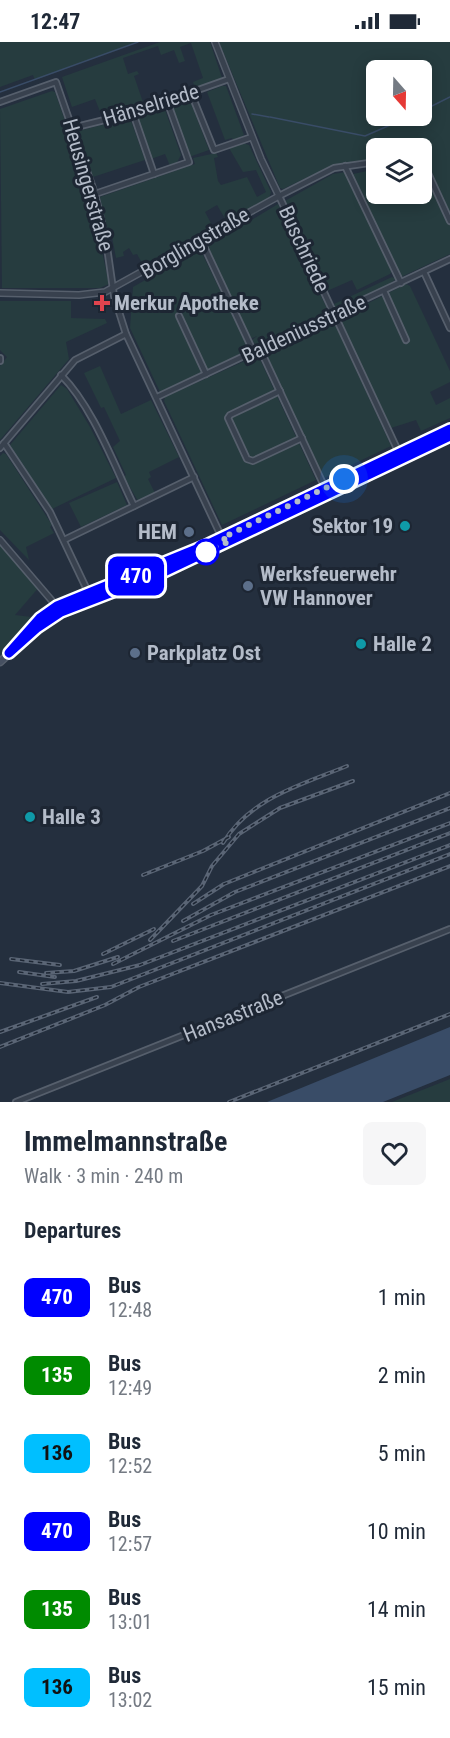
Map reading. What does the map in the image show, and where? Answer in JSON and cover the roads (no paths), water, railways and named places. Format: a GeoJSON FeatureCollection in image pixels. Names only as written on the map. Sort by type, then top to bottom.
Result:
{"type":"FeatureCollection","features":[{"type":"Feature","properties":{"kind":"main road"},"geometry":{"type":"LineString","coordinates":[[0,662],[40,618],[89,594],[222,538],[450,429]]}},
{"type":"Feature","properties":{"kind":"main road"},"geometry":{"type":"LineString","coordinates":[[59,609],[162,573],[450,436]]}},
{"type":"Feature","properties":{"kind":"main road"},"geometry":{"type":"LineString","coordinates":[[222,538],[230,541]]}},
{"type":"Feature","properties":{"kind":"main road"},"geometry":{"type":"LineString","coordinates":[[162,573],[168,562]]}},
{"type":"Feature","properties":{"kind":"street","name":"Buschriede"},"geometry":{"type":"LineString","coordinates":[[215,42],[252,137],[399,453]]}},
{"type":"Feature","properties":{"kind":"street","name":"Hänselriede"},"geometry":{"type":"LineString","coordinates":[[72,128],[133,113],[229,79]]}},
{"type":"Feature","properties":{"kind":"street","name":"Heusingerstraße"},"geometry":{"type":"LineString","coordinates":[[0,102],[56,82],[95,194],[114,289],[126,334],[222,538]]}},
{"type":"Feature","properties":{"kind":"street"},"geometry":{"type":"LineString","coordinates":[[191,93],[211,147],[218,149],[252,137]]}},
{"type":"Feature","properties":{"kind":"street"},"geometry":{"type":"LineString","coordinates":[[95,194],[189,162],[167,101]]}},
{"type":"Feature","properties":{"kind":"street"},"geometry":{"type":"LineString","coordinates":[[133,113],[154,174]]}},
{"type":"Feature","properties":{"kind":"street","name":"Borglingstraße"},"geometry":{"type":"LineString","coordinates":[[0,293],[94,295],[114,289],[279,196],[334,168],[366,163]]}},
{"type":"Feature","properties":{"kind":"street"},"geometry":{"type":"LineString","coordinates":[[345,166],[401,283]]}},
{"type":"Feature","properties":{"kind":"street"},"geometry":{"type":"LineString","coordinates":[[432,182],[450,221]]}},
{"type":"Feature","properties":{"kind":"street"},"geometry":{"type":"LineString","coordinates":[[201,240],[254,352]]}},
{"type":"Feature","properties":{"kind":"street","name":"Baldeniusstraße"},"geometry":{"type":"LineString","coordinates":[[157,397],[450,259]]}},
{"type":"Feature","properties":{"kind":"street"},"geometry":{"type":"LineString","coordinates":[[424,272],[450,328]]}},
{"type":"Feature","properties":{"kind":"street"},"geometry":{"type":"LineString","coordinates":[[384,291],[406,340]]}},
{"type":"Feature","properties":{"kind":"street"},"geometry":{"type":"LineString","coordinates":[[179,316],[207,374]]}},
{"type":"Feature","properties":{"kind":"street"},"geometry":{"type":"LineString","coordinates":[[89,594],[50,512],[2,446],[77,359],[126,334]]}},
{"type":"Feature","properties":{"kind":"street"},"geometry":{"type":"LineString","coordinates":[[260,349],[325,488]]}},
{"type":"Feature","properties":{"kind":"street"},"geometry":{"type":"LineString","coordinates":[[61,375],[75,392],[94,425],[134,506]]}},
{"type":"Feature","properties":{"kind":"street"},"geometry":{"type":"LineString","coordinates":[[280,391],[230,415],[228,418],[237,439],[247,459],[251,462],[302,438]]}},
{"type":"Feature","properties":{"kind":"street"},"geometry":{"type":"LineString","coordinates":[[64,540],[194,477]]}},
{"type":"Feature","properties":{"kind":"street"},"geometry":{"type":"LineString","coordinates":[[0,540],[59,609]]}},
{"type":"Feature","properties":{"kind":"street","name":"Hansastraße"},"geometry":{"type":"LineString","coordinates":[[16,1102],[450,929]]}},
{"type":"Feature","properties":{"kind":"water"},"geometry":{"type":"Polygon","coordinates":[[[450,1027],[450,1075],[383,1102],[267,1102],[450,1027]]]}},
{"type":"Feature","properties":{"kind":"waterway"},"geometry":{"type":"LineString","coordinates":[[0,92],[138,42]]}},
{"type":"Feature","properties":{"kind":"waterway"},"geometry":{"type":"LineString","coordinates":[[432,106],[450,97]]}},
{"type":"Feature","properties":{"kind":"waterway"},"geometry":{"type":"LineString","coordinates":[[252,114],[269,117]]}},
{"type":"Feature","properties":{"kind":"waterway"},"geometry":{"type":"LineString","coordinates":[[270,117],[365,136],[388,126]]}},
{"type":"Feature","properties":{"kind":"railway"},"geometry":{"type":"LineString","coordinates":[[223,843],[234,828],[262,804],[295,787],[347,766]]}},
{"type":"Feature","properties":{"kind":"railway"},"geometry":{"type":"LineString","coordinates":[[150,940],[202,886],[212,866],[239,834],[280,808],[353,781]]}},
{"type":"Feature","properties":{"kind":"railway"},"geometry":{"type":"LineString","coordinates":[[193,904],[224,884],[450,793]]}},
{"type":"Feature","properties":{"kind":"railway"},"geometry":{"type":"LineString","coordinates":[[183,921],[235,892],[450,808]]}},
{"type":"Feature","properties":{"kind":"railway"},"geometry":{"type":"LineString","coordinates":[[113,964],[211,915],[450,823]]}},
{"type":"Feature","properties":{"kind":"railway"},"geometry":{"type":"LineString","coordinates":[[173,941],[450,833]]}},
{"type":"Feature","properties":{"kind":"railway"},"geometry":{"type":"LineString","coordinates":[[143,875],[203,851],[229,837]]}},
{"type":"Feature","properties":{"kind":"railway"},"geometry":{"type":"LineString","coordinates":[[42,984],[76,981],[140,965],[450,845]]}},
{"type":"Feature","properties":{"kind":"railway"},"geometry":{"type":"LineString","coordinates":[[0,983],[68,992],[111,987],[450,854]]}},
{"type":"Feature","properties":{"kind":"railway"},"geometry":{"type":"LineString","coordinates":[[0,1047],[105,1005],[139,987],[450,866]]}},
{"type":"Feature","properties":{"kind":"railway"},"geometry":{"type":"LineString","coordinates":[[103,954],[154,929]]}},
{"type":"Feature","properties":{"kind":"railway"},"geometry":{"type":"LineString","coordinates":[[46,973],[74,971],[118,957]]}},
{"type":"Feature","properties":{"kind":"railway"},"geometry":{"type":"LineString","coordinates":[[11,959],[60,965]]}},
{"type":"Feature","properties":{"kind":"railway"},"geometry":{"type":"LineString","coordinates":[[19,972],[55,977]]}},
{"type":"Feature","properties":{"kind":"railway"},"geometry":{"type":"LineString","coordinates":[[0,1032],[97,997]]}},
{"type":"Feature","properties":{"kind":"railway"},"geometry":{"type":"LineString","coordinates":[[229,1102],[450,1014]]}},
{"type":"Feature","properties":{"kind":"place","name":"Merkur Apotheke"},"geometry":{"type":"Point","coordinates":[102,303]}},
{"type":"Feature","properties":{"kind":"place","name":"Sektor 19"},"geometry":{"type":"Point","coordinates":[405,526]}},
{"type":"Feature","properties":{"kind":"place","name":"HEM"},"geometry":{"type":"Point","coordinates":[189,532]}},
{"type":"Feature","properties":{"kind":"place","name":"Werksfeuerwehr VW Hannover"},"geometry":{"type":"Point","coordinates":[248,586]}},
{"type":"Feature","properties":{"kind":"place","name":"Halle 2"},"geometry":{"type":"Point","coordinates":[361,644]}},
{"type":"Feature","properties":{"kind":"place","name":"Parkplatz Ost"},"geometry":{"type":"Point","coordinates":[135,653]}},
{"type":"Feature","properties":{"kind":"place","name":"Halle 3"},"geometry":{"type":"Point","coordinates":[30,817]}}]}
